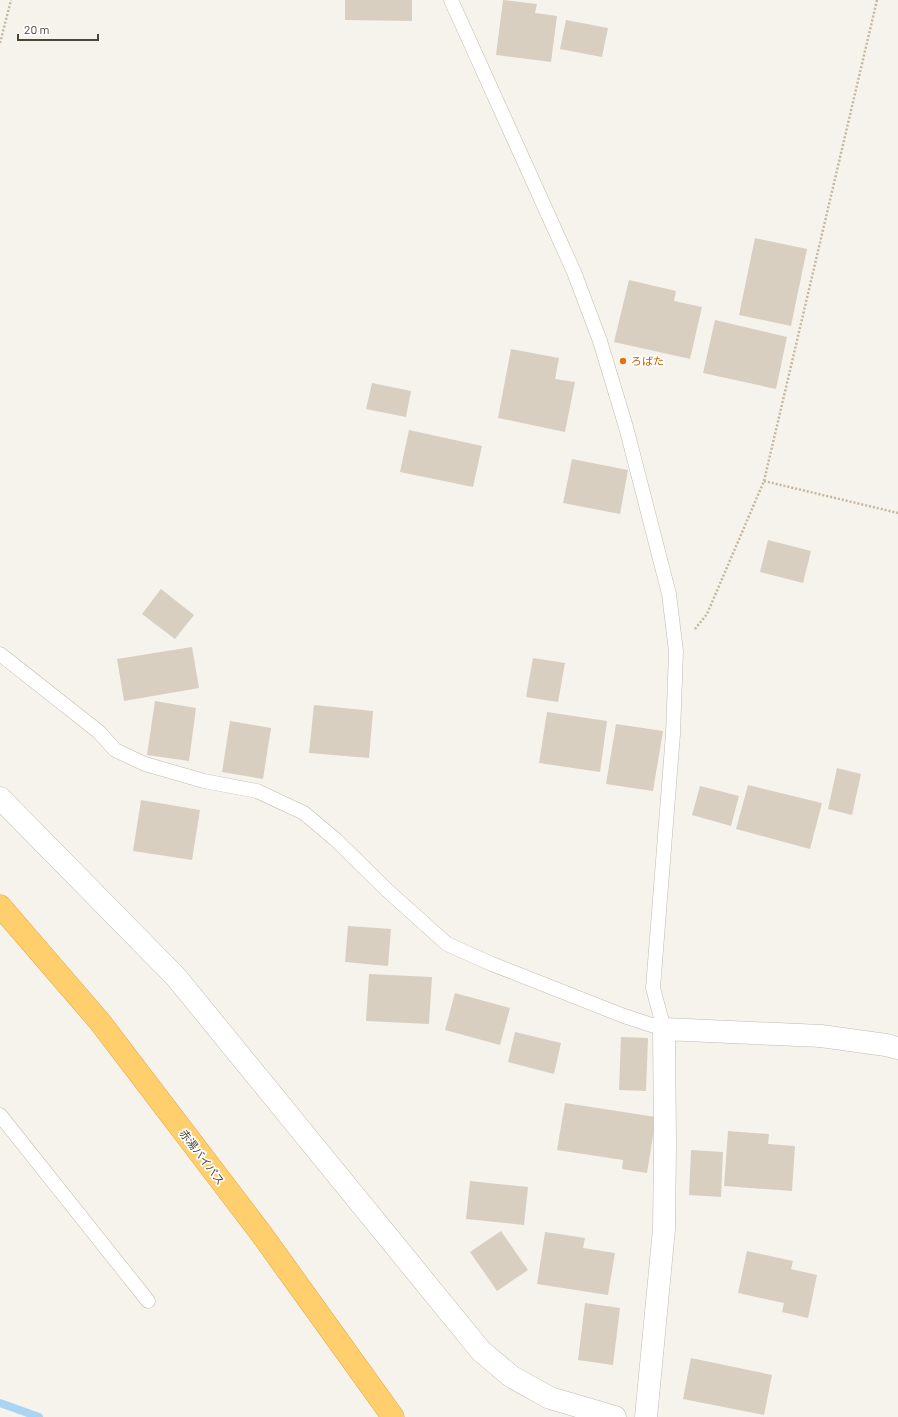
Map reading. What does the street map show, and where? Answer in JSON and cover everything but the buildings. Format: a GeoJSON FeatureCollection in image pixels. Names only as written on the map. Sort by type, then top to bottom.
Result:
{"type":"FeatureCollection","features":[{"type":"Feature","properties":{"kind":"highway","name":"赤湯バイパス"},"geometry":{"type":"LineString","coordinates":[[0,906],[100,1022],[260,1232],[393,1417]]}},
{"type":"Feature","properties":{"kind":"street"},"geometry":{"type":"LineString","coordinates":[[0,798],[176,977],[481,1351],[512,1377],[550,1398],[615,1417]]}},
{"type":"Feature","properties":{"kind":"street"},"geometry":{"type":"LineString","coordinates":[[646,1417],[664,1229],[664,1029],[821,1036],[898,1048]]}},
{"type":"Feature","properties":{"kind":"lane"},"geometry":{"type":"LineString","coordinates":[[451,0],[574,272],[600,341],[626,427],[669,594],[676,651],[673,734],[653,988],[664,1029]]}},
{"type":"Feature","properties":{"kind":"lane"},"geometry":{"type":"LineString","coordinates":[[0,654],[99,732],[115,750],[145,764],[204,781],[257,791],[304,812],[336,840],[388,891],[446,944],[492,964],[624,1016],[664,1029]]}},
{"type":"Feature","properties":{"kind":"lane"},"geometry":{"type":"LineString","coordinates":[[0,1115],[148,1301]]}},
{"type":"Feature","properties":{"kind":"path"},"geometry":{"type":"LineString","coordinates":[[0,43],[11,0]]}},
{"type":"Feature","properties":{"kind":"path"},"geometry":{"type":"LineString","coordinates":[[676,651],[707,614],[764,481],[877,0]]}},
{"type":"Feature","properties":{"kind":"path"},"geometry":{"type":"LineString","coordinates":[[764,481],[898,513]]}},
{"type":"Feature","properties":{"kind":"waterway"},"geometry":{"type":"LineString","coordinates":[[0,1403],[39,1417]]}},
{"type":"Feature","properties":{"kind":"place","name":"ろばた"},"geometry":{"type":"Point","coordinates":[623,361]}}]}
